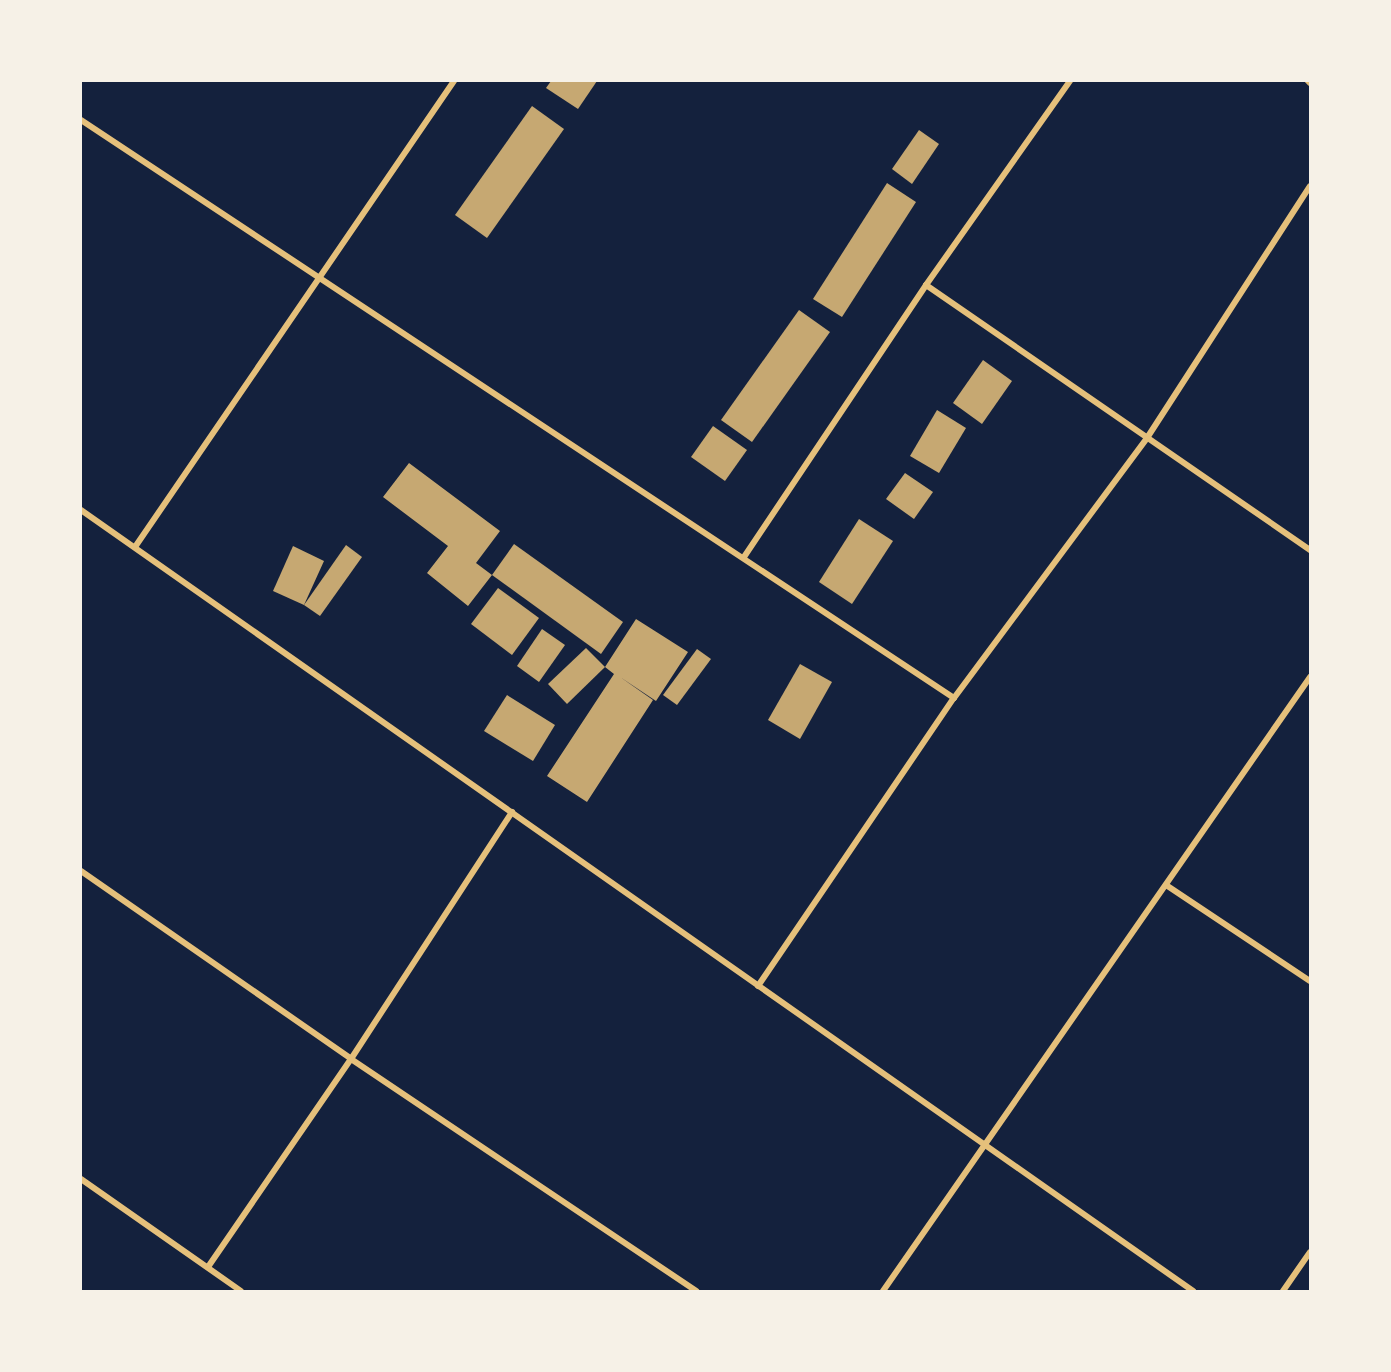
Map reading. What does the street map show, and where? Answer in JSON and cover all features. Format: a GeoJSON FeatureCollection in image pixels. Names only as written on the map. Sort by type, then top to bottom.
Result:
{"type":"FeatureCollection","features":[{"type":"Feature","properties":{"kind":"street"},"geometry":{"type":"LineString","coordinates":[[135,547],[454,81]]}},
{"type":"Feature","properties":{"kind":"street"},"geometry":{"type":"LineString","coordinates":[[744,557],[926,285],[1070,81]]}},
{"type":"Feature","properties":{"kind":"street"},"geometry":{"type":"LineString","coordinates":[[81,120],[954,698]]}},
{"type":"Feature","properties":{"kind":"street"},"geometry":{"type":"LineString","coordinates":[[758,986],[954,698],[1147,438],[1310,186]]}},
{"type":"Feature","properties":{"kind":"street"},"geometry":{"type":"LineString","coordinates":[[926,285],[1310,550]]}},
{"type":"Feature","properties":{"kind":"street"},"geometry":{"type":"LineString","coordinates":[[81,510],[512,812],[983,1147],[1192,1291]]}},
{"type":"Feature","properties":{"kind":"street"},"geometry":{"type":"LineString","coordinates":[[883,1291],[1310,677]]}},
{"type":"Feature","properties":{"kind":"street"},"geometry":{"type":"LineString","coordinates":[[208,1268],[351,1059],[512,812]]}},
{"type":"Feature","properties":{"kind":"street"},"geometry":{"type":"LineString","coordinates":[[81,871],[351,1059],[696,1291]]}},
{"type":"Feature","properties":{"kind":"street"},"geometry":{"type":"LineString","coordinates":[[1166,885],[1310,981]]}},
{"type":"Feature","properties":{"kind":"street"},"geometry":{"type":"LineString","coordinates":[[81,1179],[241,1291]]}},
{"type":"Feature","properties":{"kind":"street"},"geometry":{"type":"LineString","coordinates":[[1283,1291],[1310,1252]]}},
{"type":"Feature","properties":{"kind":"building"},"geometry":{"type":"Polygon","coordinates":[[[551,81],[597,81],[578,109],[546,88],[551,81]]]}},
{"type":"Feature","properties":{"kind":"building"},"geometry":{"type":"Polygon","coordinates":[[[532,106],[564,129],[487,238],[455,215],[532,106]]]}},
{"type":"Feature","properties":{"kind":"building"},"geometry":{"type":"Polygon","coordinates":[[[919,130],[939,144],[912,184],[892,169],[919,130]]]}},
{"type":"Feature","properties":{"kind":"building"},"geometry":{"type":"Polygon","coordinates":[[[887,183],[916,202],[842,317],[813,299],[887,183]]]}},
{"type":"Feature","properties":{"kind":"building"},"geometry":{"type":"Polygon","coordinates":[[[799,310],[830,332],[752,442],[721,420],[799,310]]]}},
{"type":"Feature","properties":{"kind":"building"},"geometry":{"type":"Polygon","coordinates":[[[983,360],[1012,381],[982,424],[953,403],[983,360]]]}},
{"type":"Feature","properties":{"kind":"building"},"geometry":{"type":"Polygon","coordinates":[[[937,410],[966,428],[939,473],[910,456],[937,410]]]}},
{"type":"Feature","properties":{"kind":"building"},"geometry":{"type":"Polygon","coordinates":[[[713,426],[747,450],[725,481],[691,457],[713,426]]]}},
{"type":"Feature","properties":{"kind":"building"},"geometry":{"type":"Polygon","coordinates":[[[409,463],[500,531],[476,563],[492,575],[468,606],[427,573],[448,546],[383,497],[409,463]]]}},
{"type":"Feature","properties":{"kind":"building"},"geometry":{"type":"Polygon","coordinates":[[[905,473],[933,492],[914,519],[886,499],[905,473]]]}},
{"type":"Feature","properties":{"kind":"building"},"geometry":{"type":"Polygon","coordinates":[[[859,519],[893,541],[852,604],[819,582],[859,519]]]}},
{"type":"Feature","properties":{"kind":"building"},"geometry":{"type":"Polygon","coordinates":[[[514,544],[623,622],[601,654],[492,575],[514,544]]]}},
{"type":"Feature","properties":{"kind":"building"},"geometry":{"type":"Polygon","coordinates":[[[346,545],[362,557],[320,616],[304,605],[346,545]]]}},
{"type":"Feature","properties":{"kind":"building"},"geometry":{"type":"Polygon","coordinates":[[[293,546],[324,561],[304,605],[273,591],[293,546]]]}},
{"type":"Feature","properties":{"kind":"building"},"geometry":{"type":"Polygon","coordinates":[[[498,588],[539,618],[512,655],[471,624],[498,588]]]}},
{"type":"Feature","properties":{"kind":"building"},"geometry":{"type":"Polygon","coordinates":[[[636,619],[688,652],[656,701],[620,677],[653,700],[587,802],[547,776],[614,674],[605,667],[636,619]]]}},
{"type":"Feature","properties":{"kind":"building"},"geometry":{"type":"Polygon","coordinates":[[[542,629],[565,645],[539,682],[517,666],[542,629]]]}},
{"type":"Feature","properties":{"kind":"building"},"geometry":{"type":"Polygon","coordinates":[[[586,648],[605,667],[567,704],[548,684],[586,648]]]}},
{"type":"Feature","properties":{"kind":"building"},"geometry":{"type":"Polygon","coordinates":[[[697,649],[711,659],[677,705],[663,695],[697,649]]]}},
{"type":"Feature","properties":{"kind":"building"},"geometry":{"type":"Polygon","coordinates":[[[800,664],[832,682],[800,739],[768,720],[800,664]]]}},
{"type":"Feature","properties":{"kind":"building"},"geometry":{"type":"Polygon","coordinates":[[[507,695],[555,725],[533,761],[484,731],[507,695]]]}}]}
